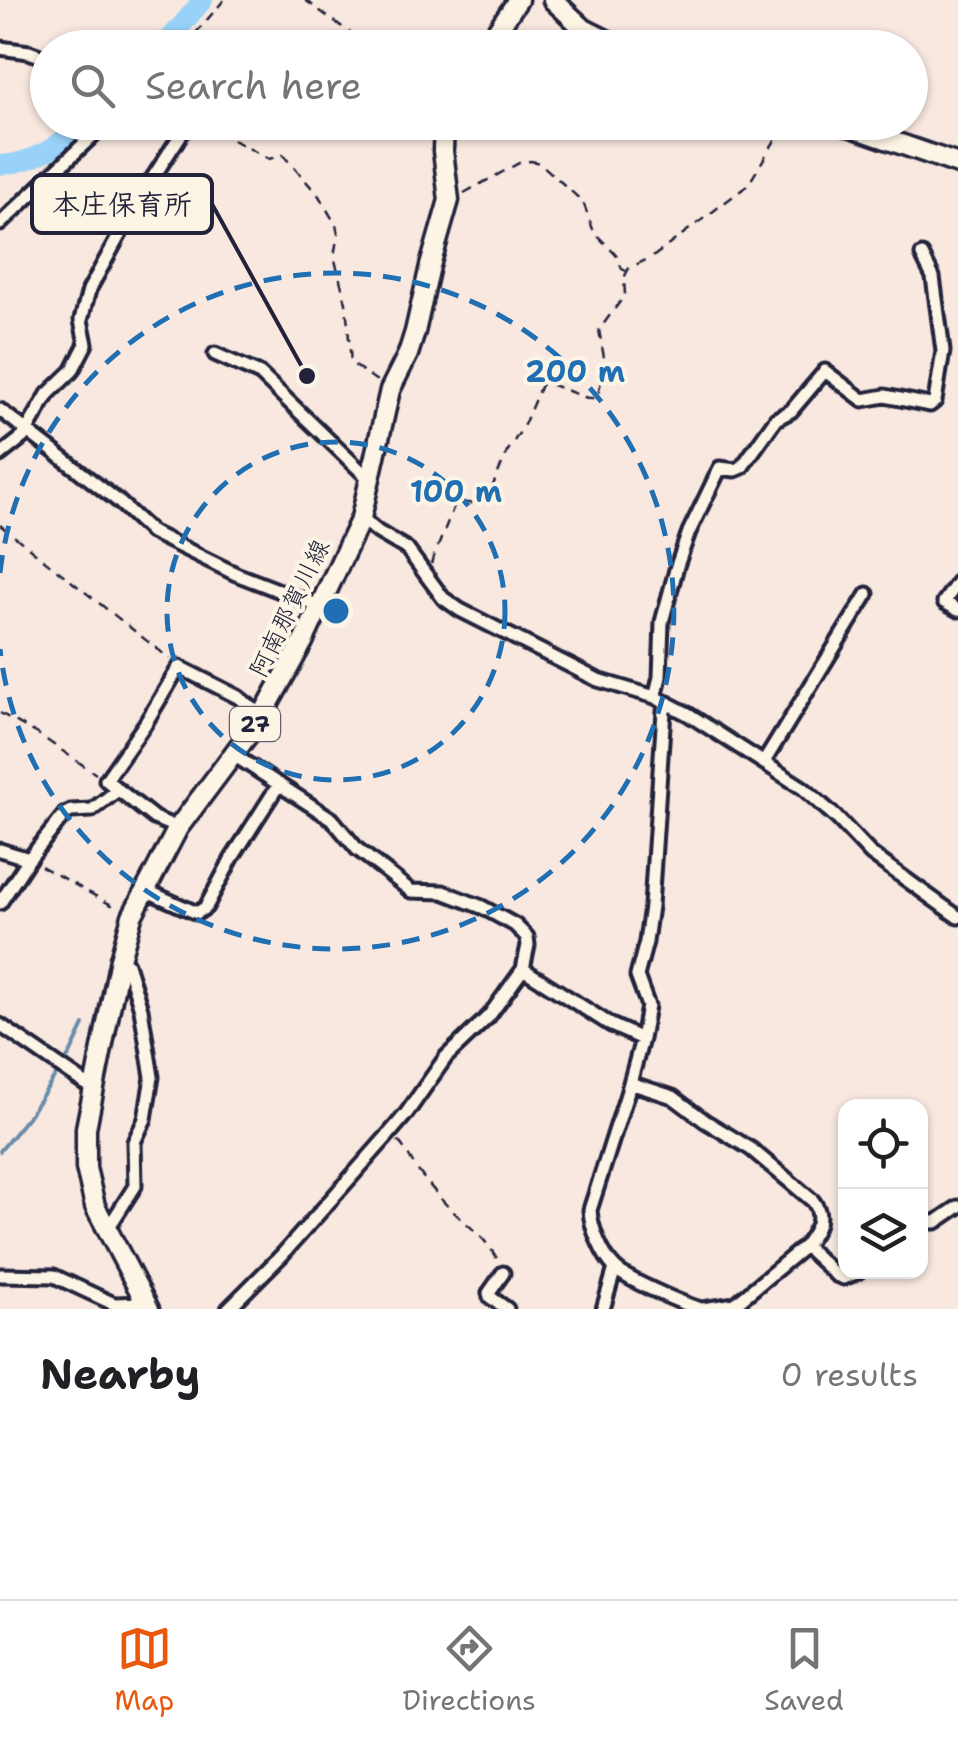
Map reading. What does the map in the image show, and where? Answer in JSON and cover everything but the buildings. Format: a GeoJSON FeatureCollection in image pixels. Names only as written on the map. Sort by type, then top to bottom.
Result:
{"type":"FeatureCollection","features":[{"type":"Feature","properties":{"kind":"main road"},"geometry":{"type":"LineString","coordinates":[[497,30],[518,0]]}},
{"type":"Feature","properties":{"kind":"main road"},"geometry":{"type":"LineString","coordinates":[[553,0],[586,30]]}},
{"type":"Feature","properties":{"kind":"main road","name":"阿南那賀川線"},"geometry":{"type":"LineString","coordinates":[[148,1306],[95,1206],[86,1168],[86,1128],[120,959],[132,916],[178,828],[262,716],[303,642],[361,518],[390,390],[415,332],[449,200],[443,140]]}},
{"type":"Feature","properties":{"kind":"main road"},"geometry":{"type":"LineString","coordinates":[[888,140],[958,164]]}},
{"type":"Feature","properties":{"kind":"street"},"geometry":{"type":"LineString","coordinates":[[0,48],[30,52]]}},
{"type":"Feature","properties":{"kind":"street"},"geometry":{"type":"LineString","coordinates":[[0,224],[88,140]]}},
{"type":"Feature","properties":{"kind":"street"},"geometry":{"type":"LineString","coordinates":[[0,455],[23,437],[48,394],[72,371],[86,344],[81,320],[89,290],[177,140]]}},
{"type":"Feature","properties":{"kind":"street"},"geometry":{"type":"LineString","coordinates":[[630,1083],[673,1098],[751,1149],[819,1209],[816,1231],[805,1246],[735,1304],[702,1309],[615,1268],[594,1234],[590,1210],[630,1083],[648,1006],[638,976],[650,906],[664,711],[660,677],[662,622],[688,532],[715,473],[720,468],[742,467],[776,419],[791,411],[825,371],[863,400],[878,396],[930,404],[935,401],[942,351],[933,277],[922,255]]}},
{"type":"Feature","properties":{"kind":"street"},"geometry":{"type":"LineString","coordinates":[[215,354],[260,374],[364,472],[372,474]]}},
{"type":"Feature","properties":{"kind":"street"},"geometry":{"type":"LineString","coordinates":[[0,410],[160,538],[236,574],[319,606]]}},
{"type":"Feature","properties":{"kind":"street"},"geometry":{"type":"LineString","coordinates":[[361,518],[407,549],[444,598],[460,610],[598,680],[661,700],[804,788],[870,854],[958,917]]}},
{"type":"Feature","properties":{"kind":"street"},"geometry":{"type":"LineString","coordinates":[[958,582],[944,602],[958,610]]}},
{"type":"Feature","properties":{"kind":"street"},"geometry":{"type":"LineString","coordinates":[[764,762],[867,594]]}},
{"type":"Feature","properties":{"kind":"street"},"geometry":{"type":"LineString","coordinates":[[178,828],[154,818],[106,780],[146,724],[179,667],[238,697],[262,716]]}},
{"type":"Feature","properties":{"kind":"street"},"geometry":{"type":"LineString","coordinates":[[228,1309],[282,1255],[389,1134],[446,1056],[489,1016],[523,970],[528,945],[521,929],[482,908],[442,892],[411,891],[357,848],[332,819],[232,754]]}},
{"type":"Feature","properties":{"kind":"street"},"geometry":{"type":"LineString","coordinates":[[146,890],[197,914],[206,907],[280,784]]}},
{"type":"Feature","properties":{"kind":"street"},"geometry":{"type":"LineString","coordinates":[[0,903],[65,814],[70,810],[92,810],[118,790]]}},
{"type":"Feature","properties":{"kind":"street"},"geometry":{"type":"LineString","coordinates":[[0,850],[29,859]]}},
{"type":"Feature","properties":{"kind":"street"},"geometry":{"type":"LineString","coordinates":[[107,1230],[135,1186],[134,1142],[145,1119],[152,1077],[141,1009],[127,964],[120,959]]}},
{"type":"Feature","properties":{"kind":"street"},"geometry":{"type":"LineString","coordinates":[[523,970],[611,1026],[642,1040]]}},
{"type":"Feature","properties":{"kind":"street"},"geometry":{"type":"LineString","coordinates":[[0,1025],[93,1089]]}},
{"type":"Feature","properties":{"kind":"street"},"geometry":{"type":"LineString","coordinates":[[928,1222],[936,1222],[958,1207]]}},
{"type":"Feature","properties":{"kind":"street"},"geometry":{"type":"LineString","coordinates":[[805,1246],[838,1276]]}},
{"type":"Feature","properties":{"kind":"street"},"geometry":{"type":"LineString","coordinates":[[603,1309],[615,1268]]}},
{"type":"Feature","properties":{"kind":"street"},"geometry":{"type":"LineString","coordinates":[[503,1273],[489,1292],[507,1309]]}},
{"type":"Feature","properties":{"kind":"street"},"geometry":{"type":"LineString","coordinates":[[0,1275],[54,1276],[114,1304],[148,1306]]}},
{"type":"Feature","properties":{"kind":"path"},"geometry":{"type":"LineString","coordinates":[[198,30],[224,0]]}},
{"type":"Feature","properties":{"kind":"path"},"geometry":{"type":"LineString","coordinates":[[305,0],[346,30]]}},
{"type":"Feature","properties":{"kind":"path"},"geometry":{"type":"LineString","coordinates":[[234,140],[269,159],[282,155],[319,196],[338,234],[334,256],[346,303],[350,364],[390,390]]}},
{"type":"Feature","properties":{"kind":"path"},"geometry":{"type":"LineString","coordinates":[[426,574],[454,506],[460,502],[482,503],[542,385],[588,398],[598,394],[606,362],[599,330],[625,294],[628,268],[654,256],[748,185],[775,140]]}},
{"type":"Feature","properties":{"kind":"path"},"geometry":{"type":"LineString","coordinates":[[449,200],[521,162],[540,163],[583,202],[594,232],[626,272]]}},
{"type":"Feature","properties":{"kind":"path"},"geometry":{"type":"LineString","coordinates":[[0,525],[179,667]]}},
{"type":"Feature","properties":{"kind":"path"},"geometry":{"type":"LineString","coordinates":[[0,713],[106,780]]}},
{"type":"Feature","properties":{"kind":"path"},"geometry":{"type":"LineString","coordinates":[[29,859],[132,916]]}},
{"type":"Feature","properties":{"kind":"path"},"geometry":{"type":"LineString","coordinates":[[389,1134],[405,1148],[444,1202],[490,1246],[503,1273]]}},
{"type":"Feature","properties":{"kind":"waterway"},"geometry":{"type":"LineString","coordinates":[[177,30],[203,0]]}},
{"type":"Feature","properties":{"kind":"waterway"},"geometry":{"type":"LineString","coordinates":[[0,165],[25,161],[63,140]]}},
{"type":"Feature","properties":{"kind":"waterway"},"geometry":{"type":"LineString","coordinates":[[0,1151],[28,1117],[70,1054],[84,1025]]}},
{"type":"Feature","properties":{"kind":"place","name":"本庄保育所"},"geometry":{"type":"Point","coordinates":[307,376]}}]}
